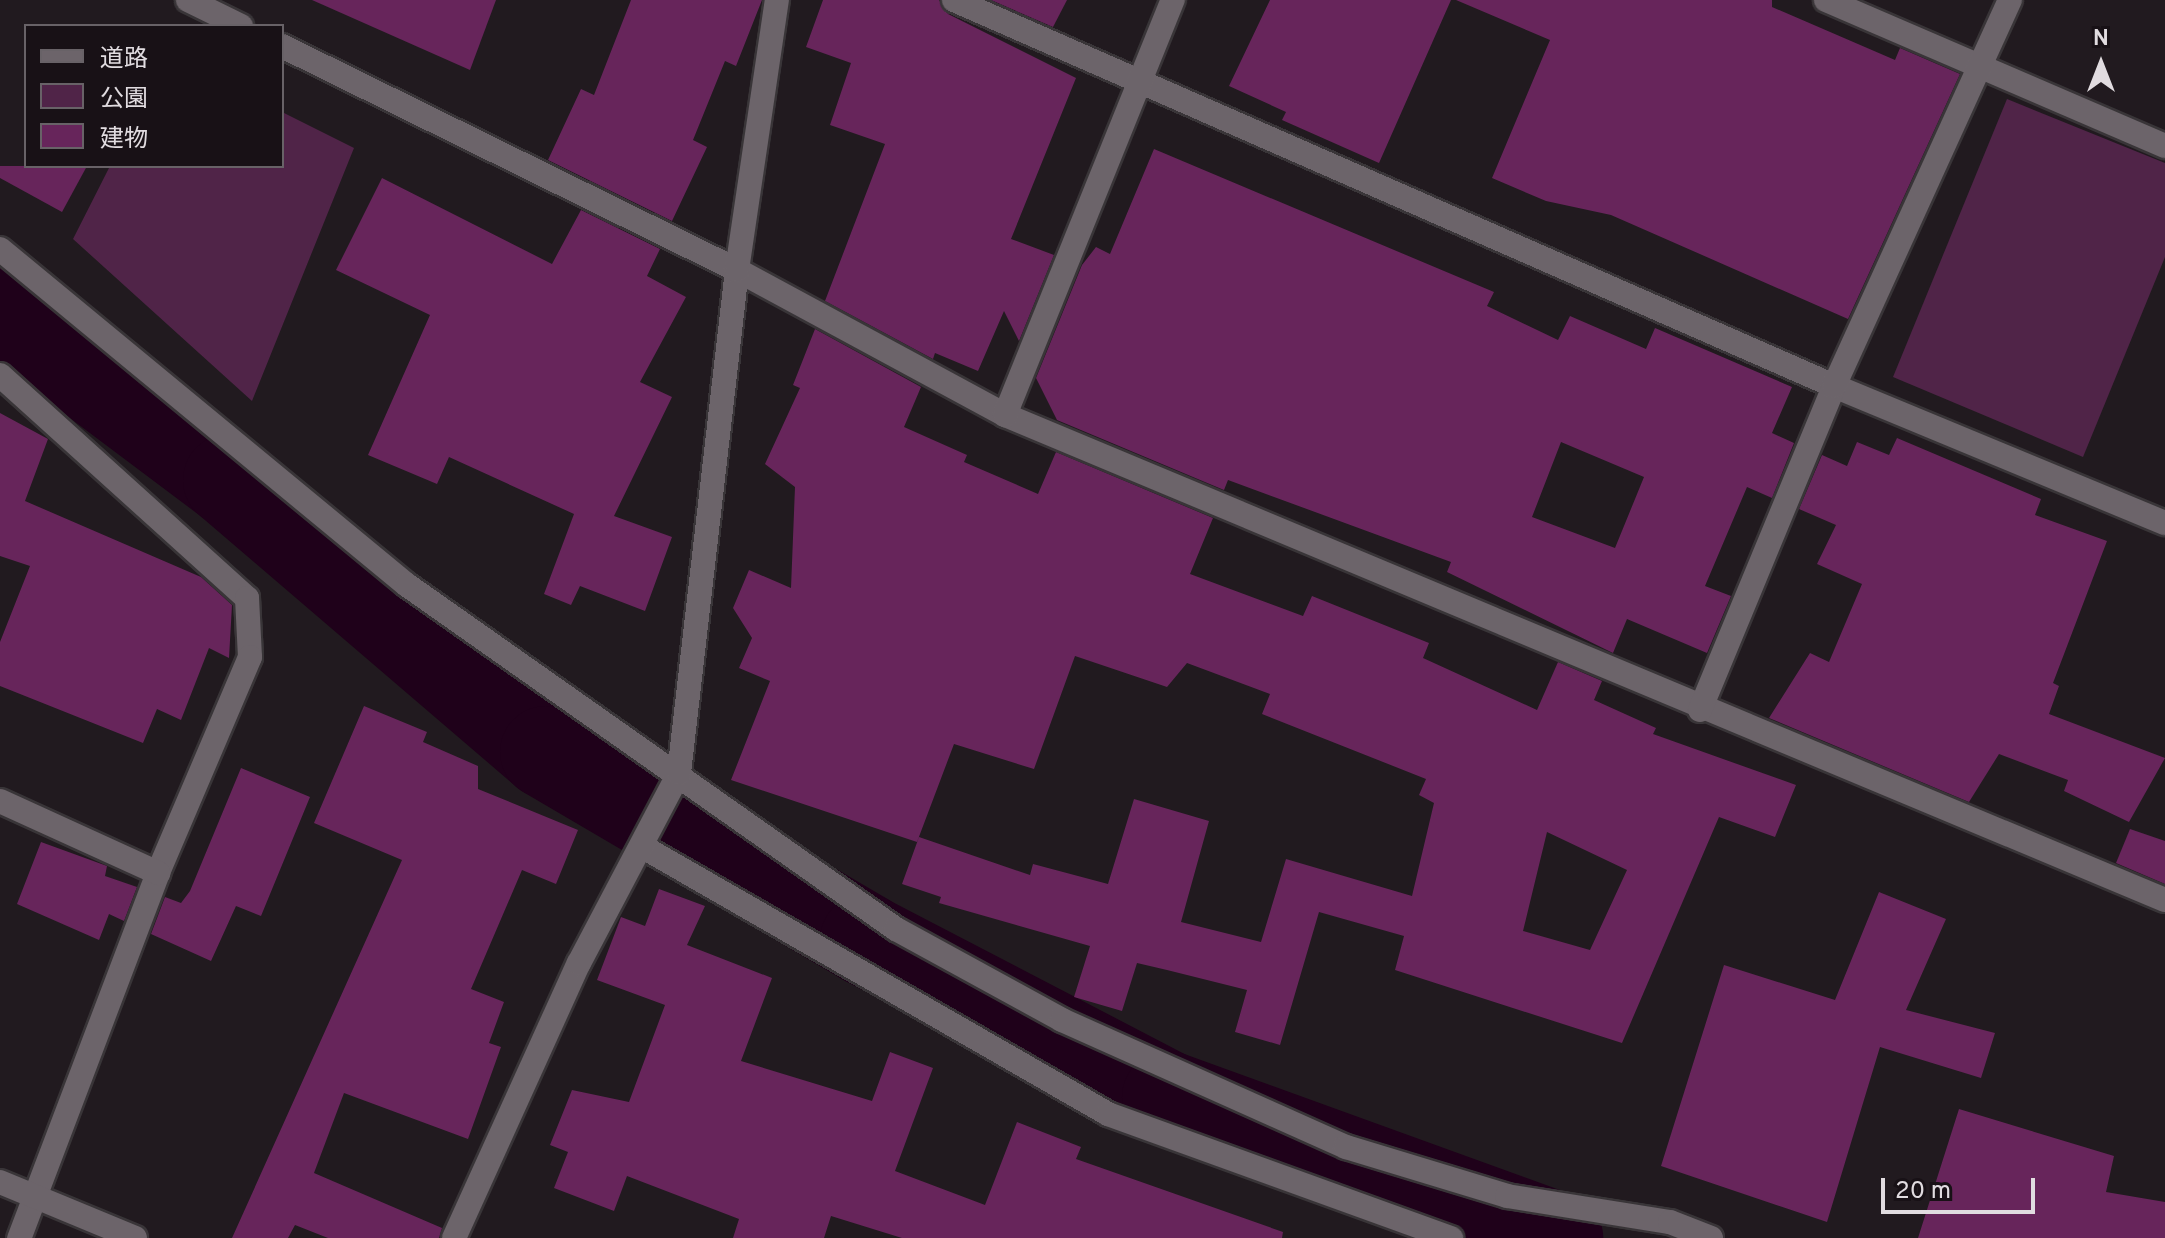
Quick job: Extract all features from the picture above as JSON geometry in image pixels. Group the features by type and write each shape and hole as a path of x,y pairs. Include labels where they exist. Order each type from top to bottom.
{"street":[{"path":"188,0 237,24"},
{"path":"454,1238 579,963 643,847 679,773 737,270 777,0"},
{"path":"954,0 1144,86 1834,386 2165,523"},
{"path":"1005,415 1144,86 1173,0"},
{"path":"1826,0 2165,146"},
{"path":"1700,710 1834,386 2010,0"},
{"path":"284,47 737,270 1005,415 1700,710 2165,900"},
{"path":"0,249 407,585 679,773 896,929 1105,1040 1346,1147 1507,1196 1670,1222 1711,1238"},
{"path":"0,375 247,598 250,657 158,873 19,1238"},
{"path":"0,801 158,873"},
{"path":"643,847 1108,1114 1451,1238"},
{"path":"0,1182 135,1238"}],"green space":[{"path":"2007,99 2165,163 2165,257 2083,457 1893,377"},
{"path":"284,113 354,148 252,401 73,239 109,168 284,168"}],"building":[{"path":"312,0 496,0 470,70"},
{"path":"631,0 762,0 736,66 725,61 693,140 707,147 672,221 548,160 581,89 594,95"},
{"path":"823,0 939,0 948,14 1076,78 1011,239 1054,255 1019,341 1004,311 978,371 935,353 933,359 825,301 885,144 830,125 851,63 806,47"},
{"path":"991,0 1067,0 1053,27"},
{"path":"1270,0 1451,0 1379,163 1282,120 1286,112 1229,86"},
{"path":"1456,0 1772,0 1772,7 1895,60 1900,48 1960,74 1848,319 1611,215 1546,201 1492,178 1550,40"},
{"path":"1154,149 1494,292 1487,306 1558,340 1570,316 1646,349 1655,328 1792,387 1772,433 1794,443 1772,498 1747,487 1705,586 1731,596 1707,653 1627,619 1613,653 1447,572 1451,562 1228,480 1224,490 1057,420 1036,378 1082,265 1096,247 1110,254","holes":["1561,442 1644,477 1615,548 1532,517"]},
{"path":"0,166 86,168 62,212 0,178"},
{"path":"382,178 552,264 581,210 660,249 647,276 686,297 640,382 672,397 614,516 672,537 645,611 580,586 571,605 544,594 574,514 449,457 437,484 368,455 430,315 336,270"},
{"path":"815,329 921,387 904,427 967,455 964,462 1038,494 1056,452 1213,518 1190,574 1303,616 1312,596 1429,643 1423,658 1537,710 1558,662 1602,681 1594,700 1656,728 1653,734 1796,785 1775,837 1719,817 1622,1043 1395,970 1404,936 1319,912 1280,1045 1235,1032 1247,990 1137,963 1122,1011 1074,997 1090,946 939,903 941,897 902,884 919,837 1030,875 1033,864 1108,884 1134,799 1209,821 1181,922 1261,942 1286,859 1412,896 1434,803 1419,795 1426,779 1262,714 1270,694 1187,663 1167,687 1075,656 1034,769 954,744 917,842 731,780 770,681 739,668 752,638 733,608 749,570 791,588 795,487 765,464 800,388 793,385","holes":["1547,832 1627,870 1590,950 1523,931"]},
{"path":"0,413 48,439 25,501 201,577 232,605 229,658 209,648 181,720 157,709 143,743 0,686 0,642 30,566 0,556"},
{"path":"1897,438 2041,499 2035,515 2107,541 2053,683 2059,686 2049,714 2165,758 2129,822 2064,791 2068,780 1999,754 1969,802 1769,718 1810,653 1829,662 1862,584 1817,564 1836,525 1799,509 1822,455 1847,466 1857,442 1889,455"},
{"path":"364,706 427,732 423,742 478,766 478,789 578,830 556,884 522,870 471,989 504,1002 489,1043 501,1047 468,1139 344,1093 314,1173 442,1228 439,1238 328,1238 295,1225 288,1238 232,1238 402,860 314,823"},
{"path":"241,768 310,797 261,916 236,906 211,961 151,934 165,897 181,903 190,891"},
{"path":"2130,829 2165,841 2165,884 2116,863"},
{"path":"41,842 107,866 105,876 137,887 124,921 109,914 99,940 17,904"},
{"path":"659,889 705,906 687,945 772,978 741,1061 872,1101 890,1052 933,1068 895,1171 985,1205 1017,1122 1081,1147 1076,1159 1283,1232 1282,1238 902,1238 831,1216 824,1238 733,1238 739,1219 627,1176 614,1211 554,1188 568,1152 550,1145 572,1090 629,1102 665,1005 597,980 621,917 645,926"},
{"path":"1879,892 1946,919 1906,1010 1995,1033 1981,1078 1880,1047 1827,1222 1661,1166 1724,965 1835,1000"},
{"path":"1959,1109 2114,1156 2106,1192 2165,1202 2165,1238 1918,1238"}],"waterway":[{"path":"0,308 229,480 546,752 866,940 1168,1097 1557,1238"}]}
